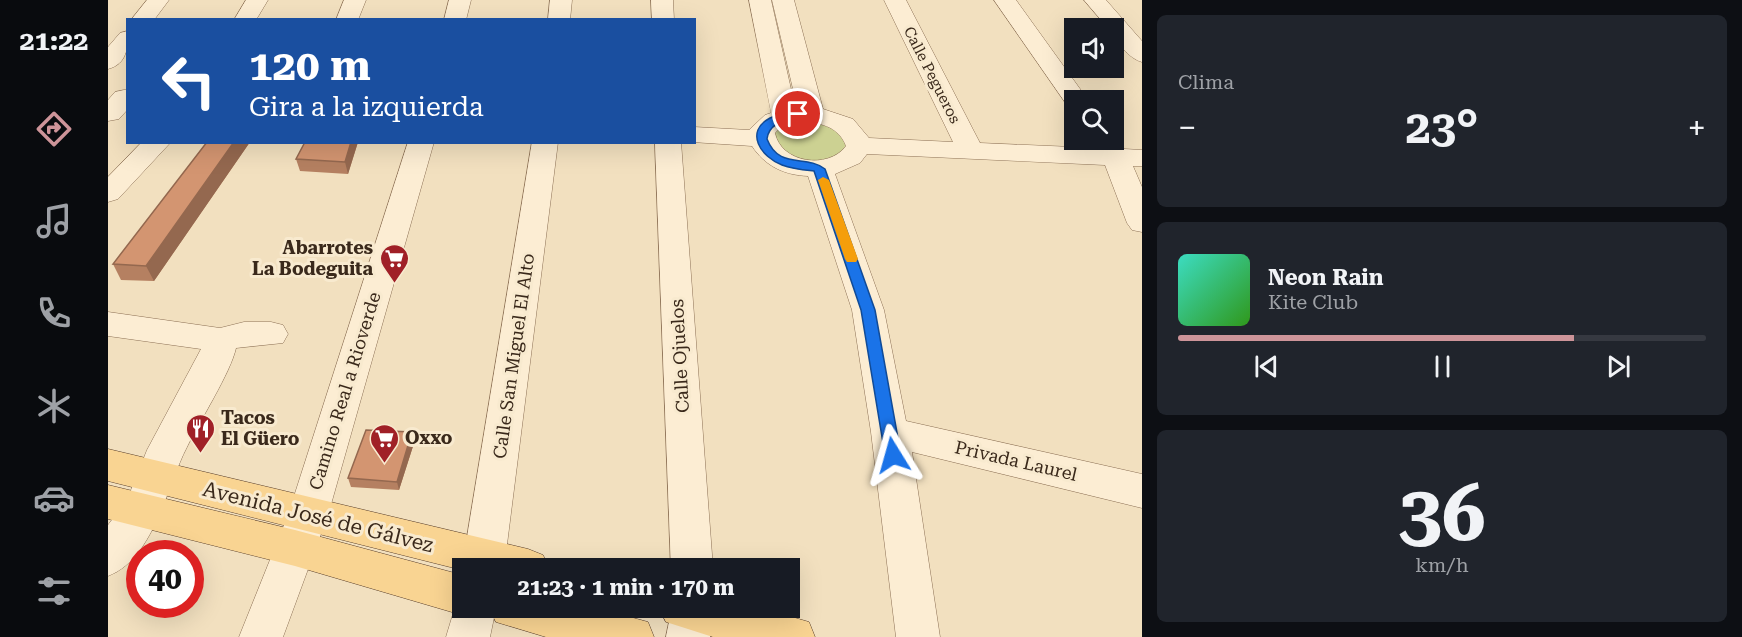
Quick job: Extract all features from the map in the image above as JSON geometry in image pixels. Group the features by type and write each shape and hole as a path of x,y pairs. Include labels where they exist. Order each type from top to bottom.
{"main road":[{"name":"Avenida José de Gálvez","path":"108,465 136,496 302,532 455,558"},
{"name":"Avenida José de Gálvez","path":"302,532 452,591"},
{"path":"553,618 632,637"},
{"path":"699,618 793,637"}],"street":[{"path":"144,18 158,0"},
{"path":"246,18 257,0"},
{"path":"348,18 355,0"},
{"path":"455,18 460,0"},
{"path":"559,18 561,0"},
{"path":"662,0 663,18"},
{"path":"760,0 784,116"},
{"path":"783,0 812,114"},
{"name":"Calle Pegueros","path":"895,0 970,150"},
{"path":"1005,0 1069,90"},
{"path":"1095,0 1142,55"},
{"path":"108,62 126,40"},
{"path":"812,114 827,117 850,129 857,137 859,146 856,155 848,162 819,169 802,168 780,160 765,148 761,139 767,125 784,116 812,114"},
{"path":"696,135 761,139"},
{"path":"108,193 156,144"},
{"name":"Camino Real a Rioverde","path":"261,637 302,532 420,144"},
{"name":"Calle San Miguel El Alto","path":"485,558 545,144"},
{"name":"Calle Ojuelos","path":"668,144 691,558"},
{"path":"859,146 970,150 1120,151 1141,217"},
{"path":"819,169 868,310 890,432 918,637"},
{"path":"108,324 220,340 244,334 271,334"},
{"path":"108,557 136,496 165,450 218,352 220,340"},
{"name":"Privada Laurel","path":"890,432 1142,490"},
{"path":"468,637 472,618"}],"green space":[{"path":"794,122 817,124 835,131 846,141 844,148 840,154 826,160 809,161 794,158 778,148 774,134 778,129"}],"building":[{"path":"205,144 233,144 146,266 113,264"},
{"path":"304,144 350,144 345,162 296,159"},
{"name":"Oxxo","path":"366,430 412,432 397,482 348,478"}],"slow traffic":[{"path":"823,180 851,259"}],"place":[{"name":"Abarrotes La Bodeguita","path":"394,284"},
{"name":"Tacos El Güero","path":"200,454"},
{"name":"Oxxo","path":"384,464"}],"route":[{"path":"798,114 774,120 762,131 761,139 765,148 773,156 786,163 802,168 819,169 868,310 893,455"}]}
